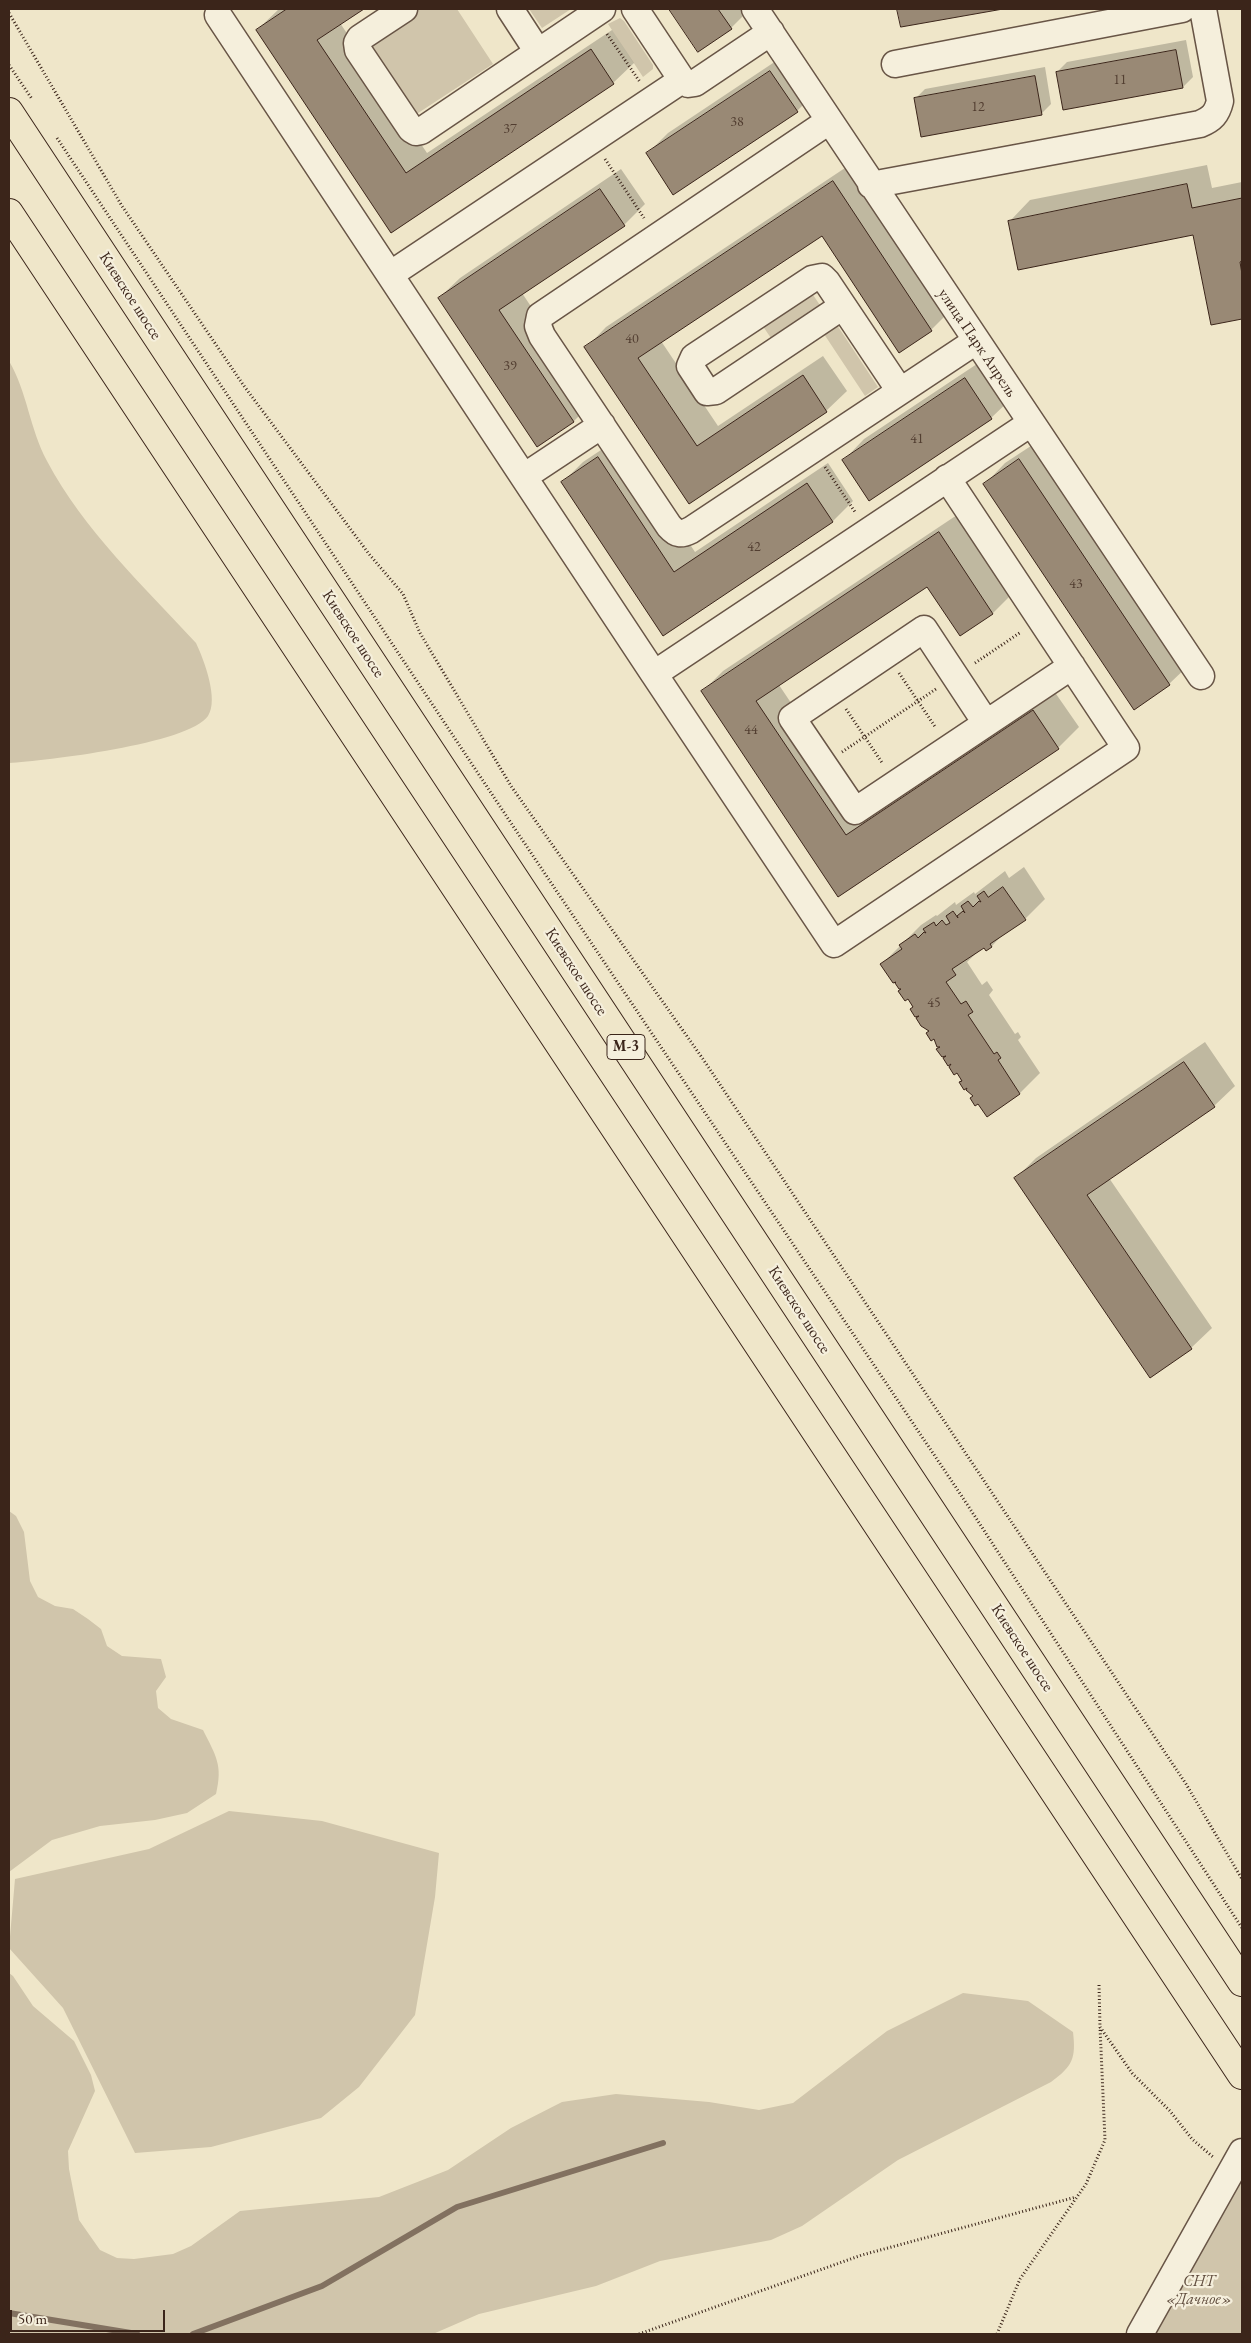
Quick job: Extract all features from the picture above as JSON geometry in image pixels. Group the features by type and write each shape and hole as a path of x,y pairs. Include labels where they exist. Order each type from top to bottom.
{"highway":[{"name":"Киевское шоссе","path":"9,112 1242,1982"},
{"path":"9,212 1242,2076"}],"street":[{"path":"404,9 360,38 357,43 358,50 411,129 416,132 422,131 598,12"},
{"path":"510,9 538,52"},
{"path":"635,9 682,80 688,84 695,83 770,32"},
{"name":"улица Парк Апрель","path":"755,9 1201,676"},
{"path":"895,64 1182,9"},
{"path":"871,185 1200,124 1210,120 1217,112 1220,101 1202,9"},
{"path":"220,11 654,674 834,944 1126,748 947,478"},
{"path":"391,274 682,80"},
{"path":"829,121 540,316 538,326 542,336 669,526 675,533 682,534 976,340"},
{"path":"843,306 716,391 707,392 692,371 690,366 694,357 812,279 822,277 843,306 900,391"},
{"path":"654,674 1030,422"},
{"path":"525,476 602,425"},
{"path":"986,723 924,629 792,718 855,811 1072,666"},
{"path":"1140,2334 1238,2159"}],"path":[{"path":"598,12 652,100"},
{"path":"9,13 122,206 244,386 369,554 403,594 420,633 511,786 704,1059 1181,1776 1242,1879"},
{"path":"9,65 36,106"},
{"path":"52,130 507,817 961,1495 1242,1928"},
{"path":"592,140 656,236"},
{"path":"813,449 868,531"},
{"path":"823,764 1040,619"},
{"path":"886,654 949,748"},
{"path":"834,690 896,784"},
{"path":"997,2334 1020,2279 1086,2184 1105,2140 1099,1986"},
{"path":"1100,2027 1132,2074 1170,2112 1192,2139 1208,2154 1238,2159"},
{"path":"639,2334 862,2255 1076,2198"}],"green space":[{"path":"420,9 457,9 493,64 412,117 365,46"},
{"path":"529,9 571,9 542,28"},
{"path":"620,18 624,21 653,65 653,69 643,77 608,24"},
{"path":"809,289 824,311 775,344 760,322"},
{"path":"837,325 878,387 865,396 824,334"},
{"path":"9,361 20,385 41,449 62,487 96,534 196,643 206,669 212,700 208,716 195,726 174,735 146,743 82,755 9,763"},
{"path":"9,1511 16,1516 24,1532 30,1581 38,1597 55,1606 73,1609 88,1619 101,1629 107,1646 122,1656 161,1659 166,1677 156,1691 158,1708 171,1719 203,1730 215,1754 219,1775 216,1794 187,1813 155,1820 100,1826 52,1840 9,1872"},
{"path":"229,1811 322,1821 439,1853 435,1897 415,2015 359,2087 321,2118 211,2147 135,2153 63,2008 9,1948 15,1879 149,1849"},
{"path":"9,1973 33,2006 74,2041 91,2075 95,2091 68,2151 69,2169 79,2220 100,2250 117,2258 134,2259 173,2254 191,2246 240,2211 379,2197 448,2170 511,2128 562,2102 616,2094 709,2102 759,2110 793,2103 887,2031 963,1993 1028,2001 1073,2032 1074,2049 1068,2066 1051,2082 898,2160 802,2226 771,2240 660,2261 596,2286 479,2314 433,2334 9,2334"},
{"name":"СНТ «Дачное»","path":"1233,2139 1242,2154 1242,2334 1126,2334"}],"building":[{"path":"287,9 364,9 317,40 406,173 591,49 614,84 391,233 256,30"},
{"path":"669,9 718,9 732,29 698,52"},
{"path":"897,9 1003,9 901,27"},
{"path":"1176,50 1183,88 1063,110 1056,72"},
{"path":"770,71 798,112 673,195 646,153"},
{"path":"1035,76 1042,115 921,137 914,98"},
{"path":"833,181 932,331 899,353 822,236 638,358 697,446 803,375 827,412 689,504 584,347"},
{"path":"1187,184 1192,208 1242,198 1242,261 1240,262 1242,274 1242,319 1211,325 1193,235 1018,270 1008,221"},
{"path":"600,189 625,226 499,310 574,422 537,447 438,298"},
{"path":"965,378 992,419 869,501 842,460"},
{"path":"598,457 674,572 807,483 833,522 663,636 561,482"},
{"path":"1019,459 1170,685 1134,710 983,484"},
{"path":"939,532 993,614 960,636 927,587 756,701 846,835 1033,710 1059,749 838,897 701,691"},
{"path":"1003,887 1026,920 990,944 992,947 986,951 984,948 952,969 956,975 946,982 961,1004 966,1001 973,1012 968,1015 994,1054 997,1052 1001,1058 998,1060 1020,1094 987,1117 978,1104 975,1106 970,1098 973,1096 966,1090 967,1088 964,1090 959,1082 962,1081 957,1073 954,1075 949,1067 951,1064 948,1066 943,1058 946,1056 942,1057 936,1049 940,1047 937,1047 934,1039 931,1041 926,1033 929,1031 921,1026 916,1018 919,1016 915,1017 910,1009 913,1007 908,999 905,1001 898,991 901,989 899,989 896,982 893,983 880,964 902,949 899,945 915,934 918,938 924,932 926,933 923,929 934,922 936,926 942,920 946,925 950,923 946,916 953,911 958,918 957,916 963,911 965,913 961,906 968,901 973,907 979,901 981,902 977,896 984,891 988,897"},
{"path":"1184,1062 1215,1107 1087,1195 1192,1349 1150,1378 1014,1178"}],"waterway":[{"path":"193,2334 322,2286 457,2207 663,2143"},
{"path":"9,2313 137,2334"}]}
